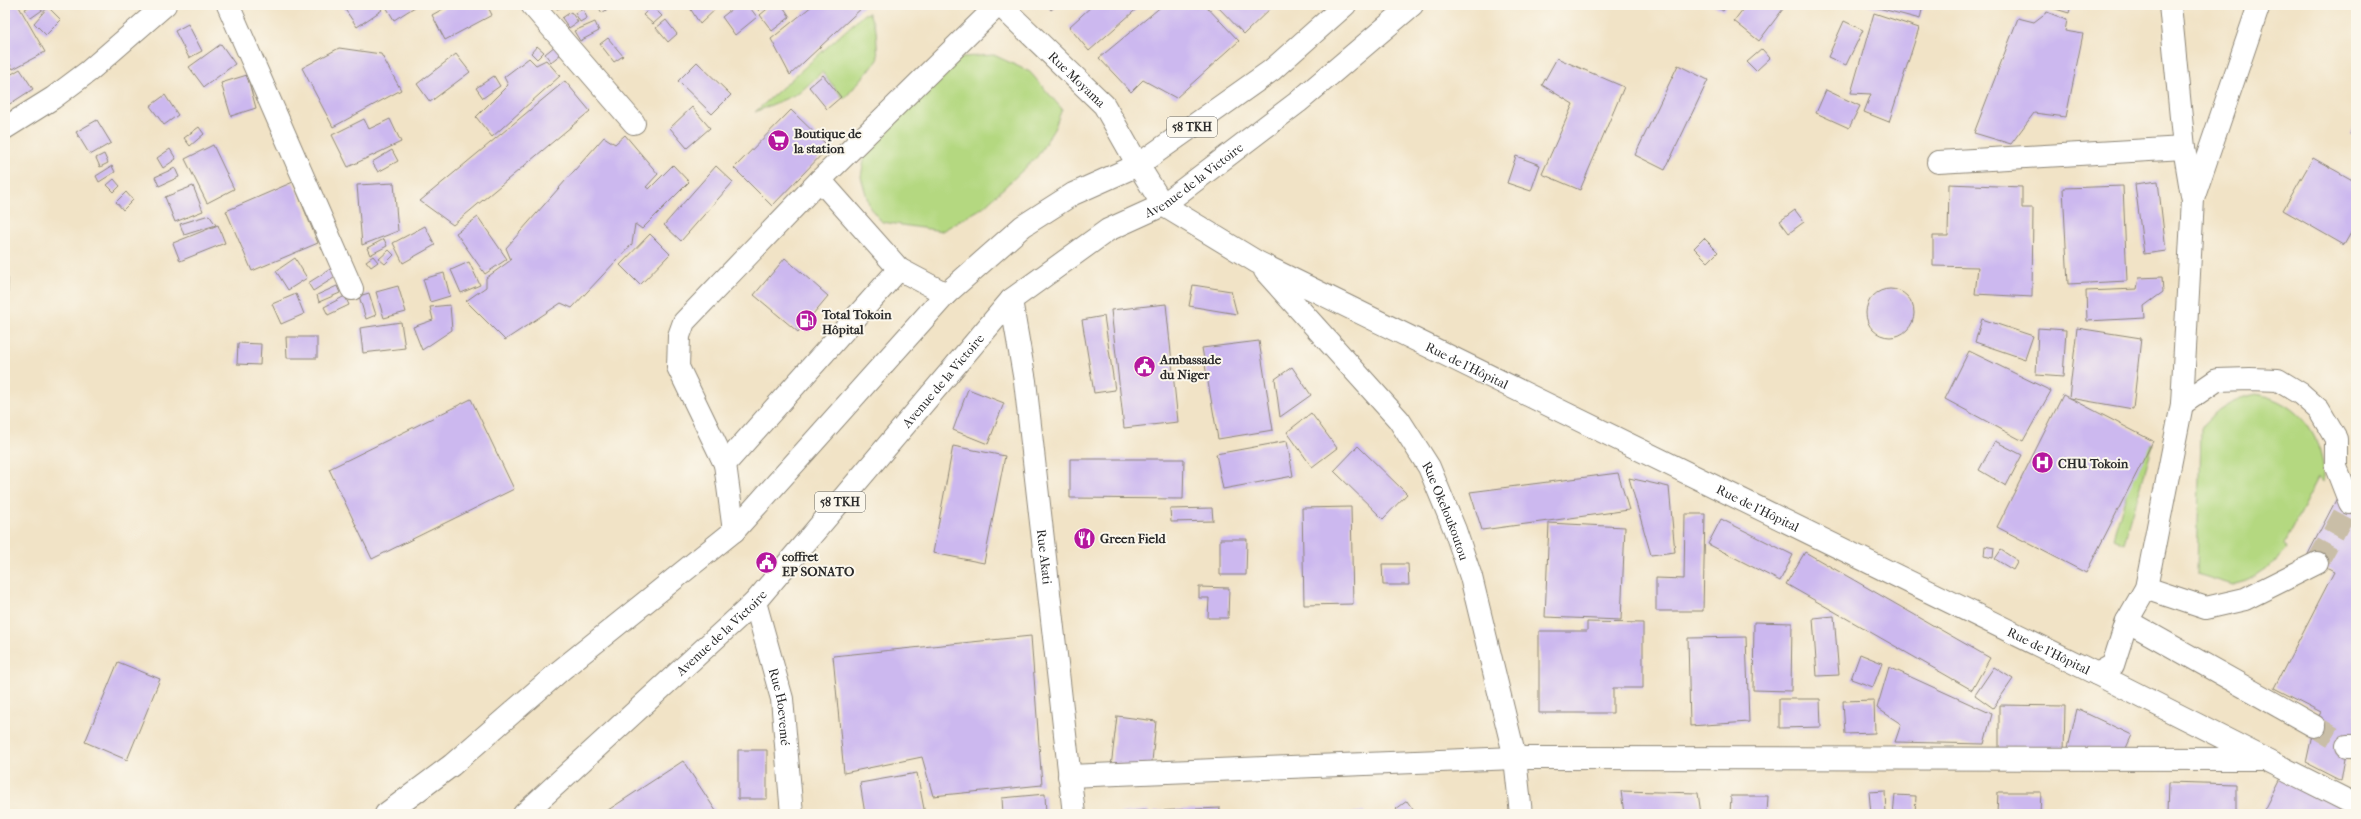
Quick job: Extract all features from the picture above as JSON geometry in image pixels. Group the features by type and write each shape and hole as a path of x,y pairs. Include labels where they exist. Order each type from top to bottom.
{"main road":[{"path":"5,128 53,98 83,75 165,5"},
{"path":"228,5 352,289"},
{"path":"532,5 634,123"},
{"path":"734,531 725,464 678,366 679,336 684,322 820,180 999,5"},
{"name":"Rue Moyama","path":"999,5 1104,105 1162,205"},
{"name":"58 TKH","path":"386,814 452,765 561,670 734,531 946,294 1023,226 1073,194 1138,165 1272,70 1345,5"},
{"name":"Avenue de la Victoire","path":"524,814 755,602 1011,300 1108,230 1162,205 1298,102 1412,5"},
{"path":"2097,674 2114,665 2127,621 2146,588 2182,404 2193,199 2184,148 2170,5"},
{"path":"2193,199 2259,5"},
{"path":"1938,162 2184,148"},
{"path":"820,180 899,269 946,294"},
{"name":"Rue de l'Hôpital","path":"1162,205 1257,262 2097,674 2356,805"},
{"name":"Rue Okeloukoutou","path":"1257,262 1398,420 1429,468 1455,530 1471,577 1515,758 1521,814"},
{"path":"725,464 899,269"},
{"name":"Rue Akati","path":"1011,300 1025,381 1068,776 1074,814"},
{"path":"2182,404 2217,380 2250,378 2278,380 2301,394 2319,410 2336,439 2336,467 2350,503"},
{"path":"2146,588 2206,608 2245,599 2317,563"},
{"name":"Rue Hoevemé","path":"755,602 782,699 792,814"},
{"path":"2127,621 2314,726"},
{"path":"1068,776 1515,758 2266,759"}],"green space":[{"path":"869,13 876,30 878,60 844,99 822,72 799,93 755,112 864,14"},
{"path":"994,55 1030,72 1062,109 1054,129 1037,157 982,208 942,231 882,222 870,208 861,177 866,148 940,68 962,57"},
{"path":"2257,394 2286,405 2307,425 2315,437 2320,451 2324,482 2318,478 2284,544 2287,547 2278,560 2247,581 2233,585 2197,574 2200,428 2212,415 2226,405 2240,398"},
{"path":"2141,443 2153,445 2124,543 2113,538"}],"building":[{"path":"5,5 18,5 45,52 13,69 5,57"},
{"path":"32,5 48,6 31,18 25,9"},
{"path":"342,5 378,5 382,10 357,27"},
{"path":"385,5 418,5 394,20"},
{"path":"450,5 487,5 492,15 445,40 432,15"},
{"path":"554,5 567,5 557,9"},
{"path":"597,5 613,5 602,13"},
{"path":"688,5 720,5 700,24"},
{"path":"737,5 748,5 757,17 735,35 722,17"},
{"path":"753,5 765,5 759,11"},
{"path":"772,5 782,5 790,17 772,31 760,15"},
{"path":"813,5 865,5 790,75 771,39"},
{"path":"1047,5 1057,5 1051,10"},
{"path":"1093,5 1141,5 1089,51 1069,27"},
{"path":"1163,5 1205,5 1239,41 1176,98 1143,80 1131,92 1099,58"},
{"path":"1216,5 1274,5 1244,34"},
{"path":"1713,5 1727,5 1723,11"},
{"path":"1746,5 1786,5 1759,41 1734,21"},
{"path":"1867,5 1923,5 1920,19"},
{"path":"2042,5 2071,5 2069,13"},
{"path":"652,6 662,16 653,24 643,15"},
{"path":"48,7 61,20 46,35 34,23"},
{"path":"583,9 587,18 580,22 575,13"},
{"path":"571,12 578,22 569,28 562,18"},
{"path":"2047,12 2067,20 2065,31 2083,34 2066,117 2034,113 2011,144 1974,133 2018,18 2034,22"},
{"path":"1874,13 1919,28 1889,122 1864,112 1871,94 1851,93"},
{"path":"666,20 677,34 668,42 656,28"},
{"path":"1844,21 1863,30 1846,65 1828,57"},
{"path":"595,22 599,31 580,41 574,31"},
{"path":"188,24 202,51 189,58 175,31"},
{"path":"608,38 623,56 614,62 600,44"},
{"path":"221,44 235,64 204,87 189,67"},
{"path":"537,46 544,52 537,59 531,53"},
{"path":"555,46 561,54 551,62 545,54"},
{"path":"339,48 381,54 401,90 333,127 302,68"},
{"path":"1762,49 1770,58 1756,71 1747,62"},
{"path":"456,54 470,72 430,102 417,84"},
{"path":"529,58 536,65 546,60 560,76 492,137 476,117 508,85 504,77"},
{"path":"1557,58 1624,87 1580,190 1542,174 1573,104 1542,85"},
{"path":"697,62 731,95 712,114 678,81"},
{"path":"1678,65 1708,80 1665,170 1635,155"},
{"path":"20,69 33,89 5,107 5,78"},
{"path":"247,75 256,108 231,116 221,83"},
{"path":"823,75 841,97 827,109 809,87"},
{"path":"494,76 500,86 483,98 476,88"},
{"path":"565,81 590,111 453,225 420,201"},
{"path":"1826,90 1860,106 1849,128 1816,113"},
{"path":"165,95 178,115 164,125 150,106"},
{"path":"692,107 710,128 687,148 670,128"},
{"path":"791,110 829,147 772,206 734,168"},
{"path":"364,119 369,129 390,119 401,142 348,167 332,135"},
{"path":"97,120 111,143 90,155 76,132"},
{"path":"2356,122 2356,137 2350,134"},
{"path":"199,127 204,134 190,146 184,138"},
{"path":"625,135 658,174 646,187 649,189 673,165 689,182 642,229 635,224 632,244 572,308 561,303 505,340 466,301 486,287 486,278 511,260 506,248 604,137 615,144"},
{"path":"213,145 234,189 207,203 185,159"},
{"path":"170,149 176,159 163,168 157,158"},
{"path":"392,150 398,161 378,172 372,162"},
{"path":"104,154 108,163 100,167 96,158"},
{"path":"1516,156 1540,165 1531,191 1507,183"},
{"path":"2313,158 2356,182 2356,224 2344,245 2283,210"},
{"path":"112,166 115,172 99,182 96,176"},
{"path":"716,166 733,182 681,241 664,225"},
{"path":"175,168 179,177 159,186 155,177"},
{"path":"114,179 120,186 114,192 107,185"},
{"path":"2158,181 2166,251 2144,254 2135,184"},
{"path":"293,182 318,243 252,271 226,211"},
{"path":"394,183 398,231 362,245 357,185"},
{"path":"1949,184 2022,187 2022,208 2033,208 2032,297 1975,294 1978,267 1933,266 1933,236 1948,236"},
{"path":"193,186 203,211 175,222 165,197"},
{"path":"2123,186 2127,281 2068,284 2063,188"},
{"path":"126,192 133,200 123,210 116,202"},
{"path":"1795,210 1804,222 1789,233 1780,221"},
{"path":"209,215 216,225 184,235 180,224"},
{"path":"478,217 507,259 485,274 456,233"},
{"path":"218,225 225,243 180,261 173,243"},
{"path":"425,226 435,245 403,263 393,243"},
{"path":"650,234 670,254 640,285 620,265"},
{"path":"1704,238 1718,252 1708,262 1694,248"},
{"path":"384,239 387,246 370,255 367,248"},
{"path":"389,250 394,255 385,264 379,259"},
{"path":"373,256 378,262 371,267 366,261"},
{"path":"295,258 307,278 288,290 276,271"},
{"path":"785,258 828,296 798,332 754,295"},
{"path":"469,262 480,285 461,293 451,270"},
{"path":"332,268 337,276 313,291 308,283"},
{"path":"444,273 450,296 430,302 423,279"},
{"path":"5,277 8,278 7,339 5,339"},
{"path":"2162,277 2163,292 2144,306 2145,318 2087,321 2086,291 2137,289 2139,278"},
{"path":"1193,285 1231,291 1237,314 1189,306"},
{"path":"337,286 340,293 319,302 317,295"},
{"path":"398,286 406,312 384,318 376,292"},
{"path":"1885,289 1895,289 1907,296 1914,308 1914,318 1907,330 1895,337 1885,337 1877,333 1870,326 1866,318 1866,308 1870,300 1877,293"},
{"path":"369,293 376,315 366,319 359,296"},
{"path":"296,294 304,314 281,324 272,304"},
{"path":"345,296 349,305 328,315 324,307"},
{"name":"Ambassade du Niger","path":"1166,304 1178,422 1124,428 1111,310"},
{"path":"450,305 452,330 422,350 413,327 433,320 430,307"},
{"path":"1104,316 1115,390 1094,393 1082,320"},
{"path":"1982,319 2033,336 2025,359 1975,342"},
{"path":"401,322 405,348 363,353 360,328"},
{"path":"2038,328 2066,330 2063,377 2036,375"},
{"path":"2077,328 2141,338 2133,409 2070,398 2153,441 2086,573 1997,527 2063,395 2069,398"},
{"path":"286,337 317,337 317,358 287,358"},
{"path":"1259,341 1273,430 1218,439 1202,348"},
{"path":"238,343 261,344 260,365 237,364"},
{"path":"1969,351 2051,391 2023,441 1945,399"},
{"path":"1292,367 1311,395 1280,417 1275,379"},
{"path":"968,389 1004,403 988,444 953,430"},
{"path":"471,399 514,489 372,559 329,469"},
{"path":"1311,413 1337,448 1312,467 1287,432"},
{"path":"1287,441 1293,476 1223,489 1216,454"},
{"path":"1995,441 2022,455 2006,486 1979,470"},
{"path":"953,446 1005,456 984,563 933,553"},
{"path":"1358,446 1407,494 1383,519 1334,471"},
{"path":"1070,459 1184,459 1183,499 1070,498"},
{"path":"1618,473 1629,510 1482,530 1470,492"},
{"path":"1629,478 1669,487 1675,552 1651,555"},
{"path":"2338,496 2356,506 2356,730 2347,746 2341,781 2306,763 2314,726 2321,712 2274,688 2334,572 2306,558"},
{"path":"1351,507 1353,604 1304,605 1302,508"},
{"path":"1212,508 1213,521 1171,522 1170,509"},
{"path":"1685,514 1705,514 1703,611 1656,611 1656,578 1684,579"},
{"path":"1721,519 1793,555 1780,581 1708,544"},
{"path":"1549,523 1625,527 1621,620 1545,617"},
{"path":"1220,539 1247,539 1246,575 1220,575"},
{"path":"1985,546 1994,548 1993,558 1984,556"},
{"path":"2001,550 2018,561 2013,570 1995,559"},
{"path":"1805,552 1990,658 1972,690 1786,584"},
{"path":"1382,564 1408,564 1409,585 1383,585"},
{"path":"1199,587 1229,588 1228,618 1208,618 1209,598 1199,598"},
{"path":"1834,616 1839,675 1817,676 1813,618"},
{"path":"1587,622 1643,623 1643,688 1613,688 1613,713 1539,713 1539,631 1587,631"},
{"path":"1754,622 1792,623 1791,691 1753,690"},
{"path":"1031,636 1042,785 933,796 922,757 844,773 833,656"},
{"path":"1746,637 1749,722 1690,726 1688,638"},
{"path":"1860,654 1882,663 1873,687 1851,679"},
{"path":"118,662 160,679 127,760 85,742"},
{"path":"1889,667 1992,714 1984,744 1895,742 1901,724 1877,708"},
{"path":"1994,667 2013,679 1993,708 1975,695"},
{"path":"1779,699 1820,699 1821,727 1779,728"},
{"path":"1874,700 1875,733 1845,734 1843,701"},
{"path":"1999,705 2065,706 2064,752 1999,752"},
{"path":"2077,709 2132,735 2122,757 2068,748"},
{"path":"1117,716 1156,721 1151,772 1111,767"},
{"path":"738,750 767,750 767,799 738,799"},
{"path":"683,761 718,814 602,814"},
{"path":"917,773 925,814 865,814 860,783"},
{"path":"2281,776 2347,809 2345,814 2262,814"},
{"path":"2169,782 2236,784 2236,812 2168,814"},
{"path":"1621,791 1698,793 1701,814 1624,814"},
{"path":"1885,791 1886,814 1871,814 1869,792"},
{"path":"1998,792 2041,792 2040,814 1997,814"},
{"path":"1045,794 1046,814 1003,814 1002,798"},
{"path":"1895,795 1916,796 1915,814 1893,814"},
{"path":"1731,796 1768,796 1767,814 1730,814"},
{"path":"1407,801 1416,814 1400,814 1396,809"},
{"path":"1220,808 1220,814 1155,814 1154,811"},
{"path":"1148,810 1149,814 1120,813"},
{"path":"1364,811 1365,814 1352,814 1352,813"}],"tunnel":[{"path":"2317,563 2350,503"},
{"path":"2314,726 2347,746"}],"place":[{"name":"Boutique de la station","path":"779,140"},
{"name":"Total Tokoin Hôpital","path":"806,321"},
{"name":"Ambassade du Niger","path":"1145,366"},
{"name":"CHU Tokoin","path":"2042,463"},
{"name":"Green Field","path":"1084,538"},
{"name":"coffret EP SONATO","path":"766,563"}]}
